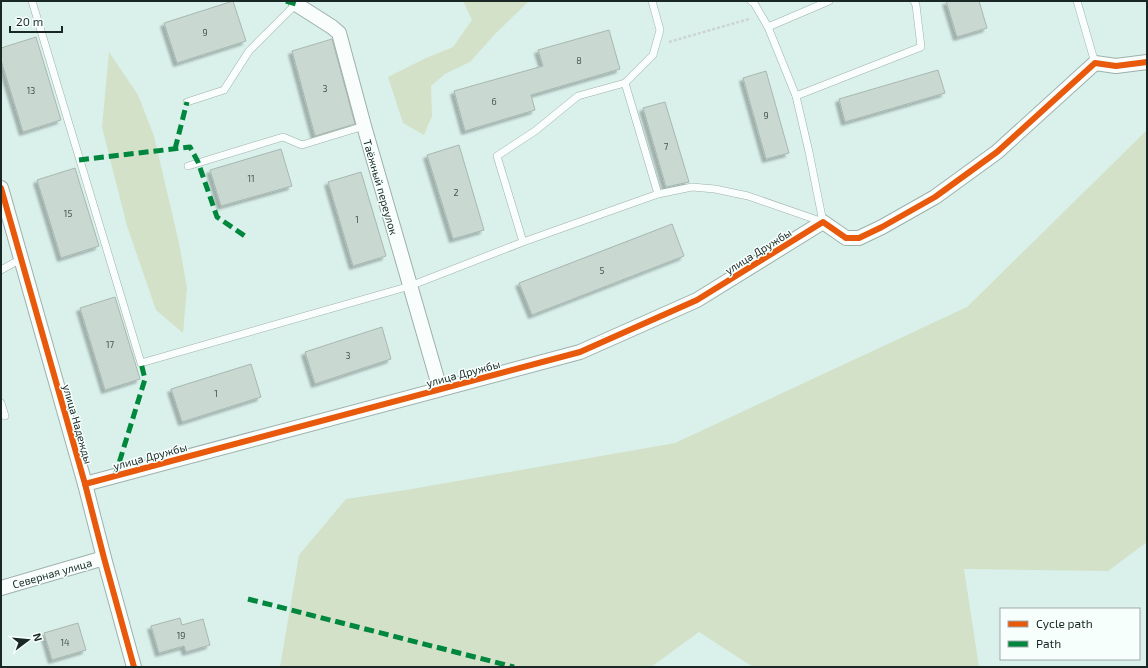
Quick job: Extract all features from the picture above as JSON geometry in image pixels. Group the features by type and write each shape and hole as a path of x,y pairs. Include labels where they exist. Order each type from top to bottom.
{"street":[{"name":"Таёжный переулок","path":"296,4 339,33 364,126 440,389"},
{"path":"823,222 846,238 859,238 882,227 935,197 997,152 1094,63 1116,66 1147,62"},
{"name":"улица Надежды","path":"1,188 85,484 134,667"},
{"name":"улица Дружбы","path":"85,484 580,352 697,300 823,222"},
{"name":"Северная улица","path":"1,588 104,558"}],"lane":[{"path":"32,1 141,363 410,286 523,242 658,194 692,187 715,189 748,196 823,222"},
{"path":"523,242 497,156 535,131 578,96 625,83 653,55 656,46 660,30 652,1"},
{"path":"751,1 754,3 768,27 796,96 823,222"},
{"path":"768,27 829,1"},
{"path":"796,96 921,47 914,1"},
{"path":"1077,1 1094,63"},
{"path":"187,102 224,90 249,51 296,4"},
{"path":"625,83 658,194"},
{"path":"188,166 283,137 302,145 364,126"},
{"path":"1,270 21,259"},
{"path":"1,403 5,416"}],"path":[{"path":"656,46 761,15"}],"green space":[{"path":"463,1 529,1 495,34 470,62 445,74 431,86 432,116 424,135 403,123 388,77 426,58 453,47 472,20"},
{"path":"109,52 138,95 154,136 179,243 187,288 183,333 156,310 127,226 102,127"},
{"path":"1147,130 1147,542 1108,571 964,569 979,667 753,667 699,632 651,667 280,667 299,555 346,499 675,443 967,307"}],"building":[{"path":"233,1 246,41 177,63 164,23"},
{"path":"946,1 979,1 987,28 957,37"},
{"path":"609,30 620,69 531,95 535,110 465,131 454,91 543,66 538,50"},
{"path":"36,37 61,120 23,132 1,60 1,48"},
{"path":"332,39 355,124 315,136 292,51"},
{"path":"938,70 945,93 845,122 839,99"},
{"path":"766,71 789,153 766,159 743,78"},
{"path":"665,102 689,182 666,187 643,108"},
{"path":"459,145 484,230 453,239 427,155"},
{"path":"281,149 292,186 221,206 210,170"},
{"path":"75,168 99,246 61,258 37,180"},
{"path":"361,172 386,256 353,266 328,182"},
{"path":"672,224 684,256 532,315 519,283"},
{"path":"115,297 140,379 105,390 80,308"},
{"path":"382,327 391,359 315,384 305,352"},
{"path":"251,364 261,397 182,422 171,389"},
{"path":"180,618 182,625 203,619 210,645 186,652 184,646 159,653 151,626"},
{"path":"78,623 86,650 52,660 44,633"}],"marked path":[{"path":"286,1 296,4"},
{"path":"175,149 187,102"},
{"path":"79,160 190,147 198,162 217,217 245,236"},
{"path":"115,476 145,379 141,363"},
{"path":"248,599 514,667"}],"cycle path":[{"path":"85,484 580,352 697,300 823,222 846,238 859,238 882,227 935,197 997,152 1095,63 1116,66 1147,62"},
{"path":"1,188 85,484 134,667"}]}
